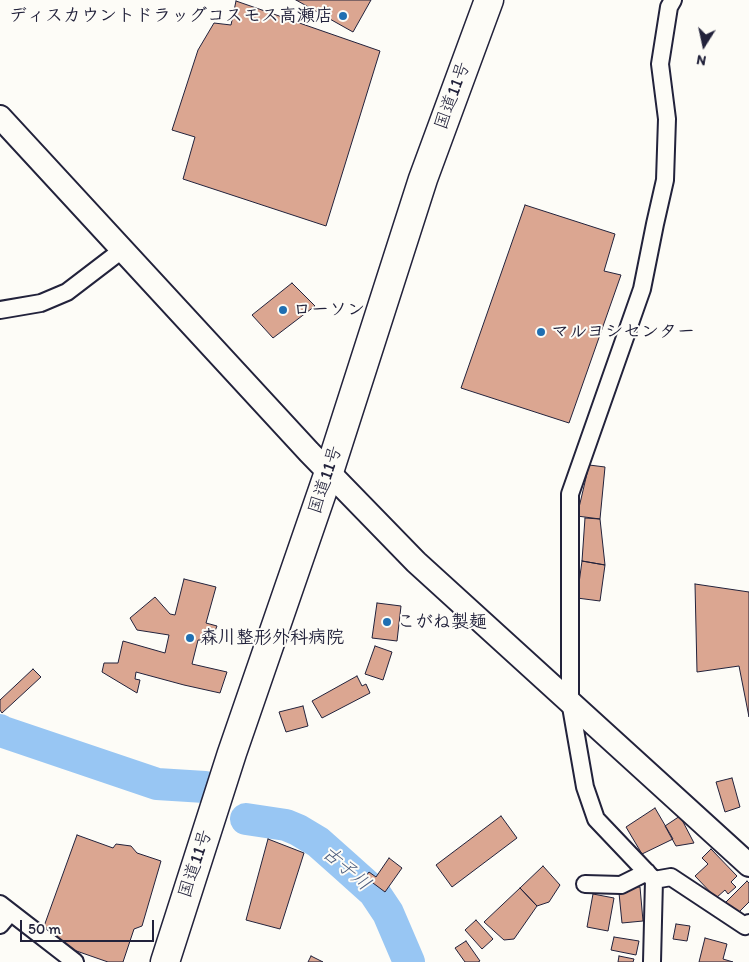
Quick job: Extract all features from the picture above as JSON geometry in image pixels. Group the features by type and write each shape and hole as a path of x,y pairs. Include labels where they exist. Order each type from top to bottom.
{"highway":[{"name":"国道11号","path":"165,962 232,753 329,472 423,179 489,0"}],"street":[{"path":"652,962 651,876 596,819 585,787 570,701 570,494 642,289 654,224 665,180 667,119 660,64 669,7 672,0"},
{"path":"0,117 368,515 416,562 749,865"},
{"path":"0,310 41,303 67,292 122,250"},
{"path":"585,884 621,885 651,876 672,877 748,926"},
{"path":"3,914 75,962"}],"building":[{"name":"ディスカウントドラッグコスモス高瀬店","path":"296,0 371,0 353,32"},
{"path":"236,1 380,51 326,226 183,179 195,137 172,130 198,50 214,23 231,25"},
{"name":"マルヨシセンター","path":"525,205 615,234 604,271 621,275 569,423 461,388"},
{"name":"ローソン","path":"292,283 315,306 273,338 252,315"},
{"path":"589,465 605,467 600,519 577,516"},
{"path":"585,518 600,519 605,565 582,561"},
{"path":"582,561 605,565 600,601 577,598"},
{"name":"森川整形外科病院","path":"184,579 216,587 206,623 217,626 211,641 198,640 192,664 227,672 220,693 136,672 135,679 140,680 137,693 102,672 104,663 118,663 123,641 165,653 169,635 137,630 130,618 155,597 170,614 175,615"},
{"path":"695,584 749,592 749,717 739,666 697,672"},
{"name":"こがね製麺","path":"377,603 401,606 397,641 372,638"},
{"path":"375,646 392,652 383,680 365,674"},
{"path":"33,669 41,677 2,713 0,710 0,700"},
{"path":"357,676 362,686 366,684 370,693 322,718 312,701"},
{"path":"303,706 308,726 286,732 279,712"},
{"path":"732,778 740,807 725,812 716,782"},
{"path":"655,808 673,839 642,854 626,827"},
{"path":"501,816 517,838 452,887 436,865"},
{"path":"680,816 694,843 676,846 665,826"},
{"path":"77,835 113,848 116,844 131,846 137,853 161,861 142,926 134,929 123,962 108,962 65,947 43,929"},
{"path":"268,839 304,853 280,929 246,920"},
{"path":"711,849 737,876 731,882 736,887 728,894 725,890 716,898 695,876 708,864 702,858"},
{"path":"389,858 402,868 385,892 365,877 369,872 376,877"},
{"path":"543,866 560,885 549,902 537,906 520,888"},
{"path":"747,881 749,883 749,902 737,914 725,903"},
{"path":"628,887 640,887 643,921 622,923 619,893 628,892"},
{"path":"520,888 537,906 514,939 504,940 484,922"},
{"path":"593,894 614,898 608,931 587,927"},
{"path":"476,920 493,939 482,949 465,930"},
{"path":"676,924 690,926 687,941 673,939"},
{"path":"614,937 639,941 636,955 611,950"},
{"path":"705,938 727,944 723,959 733,962 699,962"},
{"path":"466,941 480,961 465,962 455,948"},
{"path":"311,956 323,962 308,962"},
{"path":"619,956 634,959 633,962 618,962"}],"waterway":[{"name":"古子川","path":"0,730 157,784 205,787"},
{"name":"古子川","path":"246,819 286,825 318,842 374,892 388,913 409,962"}],"place":[{"name":"ディスカウントドラッグコスモス高瀬店","path":"343,16"},
{"name":"ローソン","path":"283,310"},
{"name":"マルヨシセンター","path":"541,332"},
{"name":"こがね製麺","path":"387,622"},
{"name":"森川整形外科病院","path":"190,638"}]}
